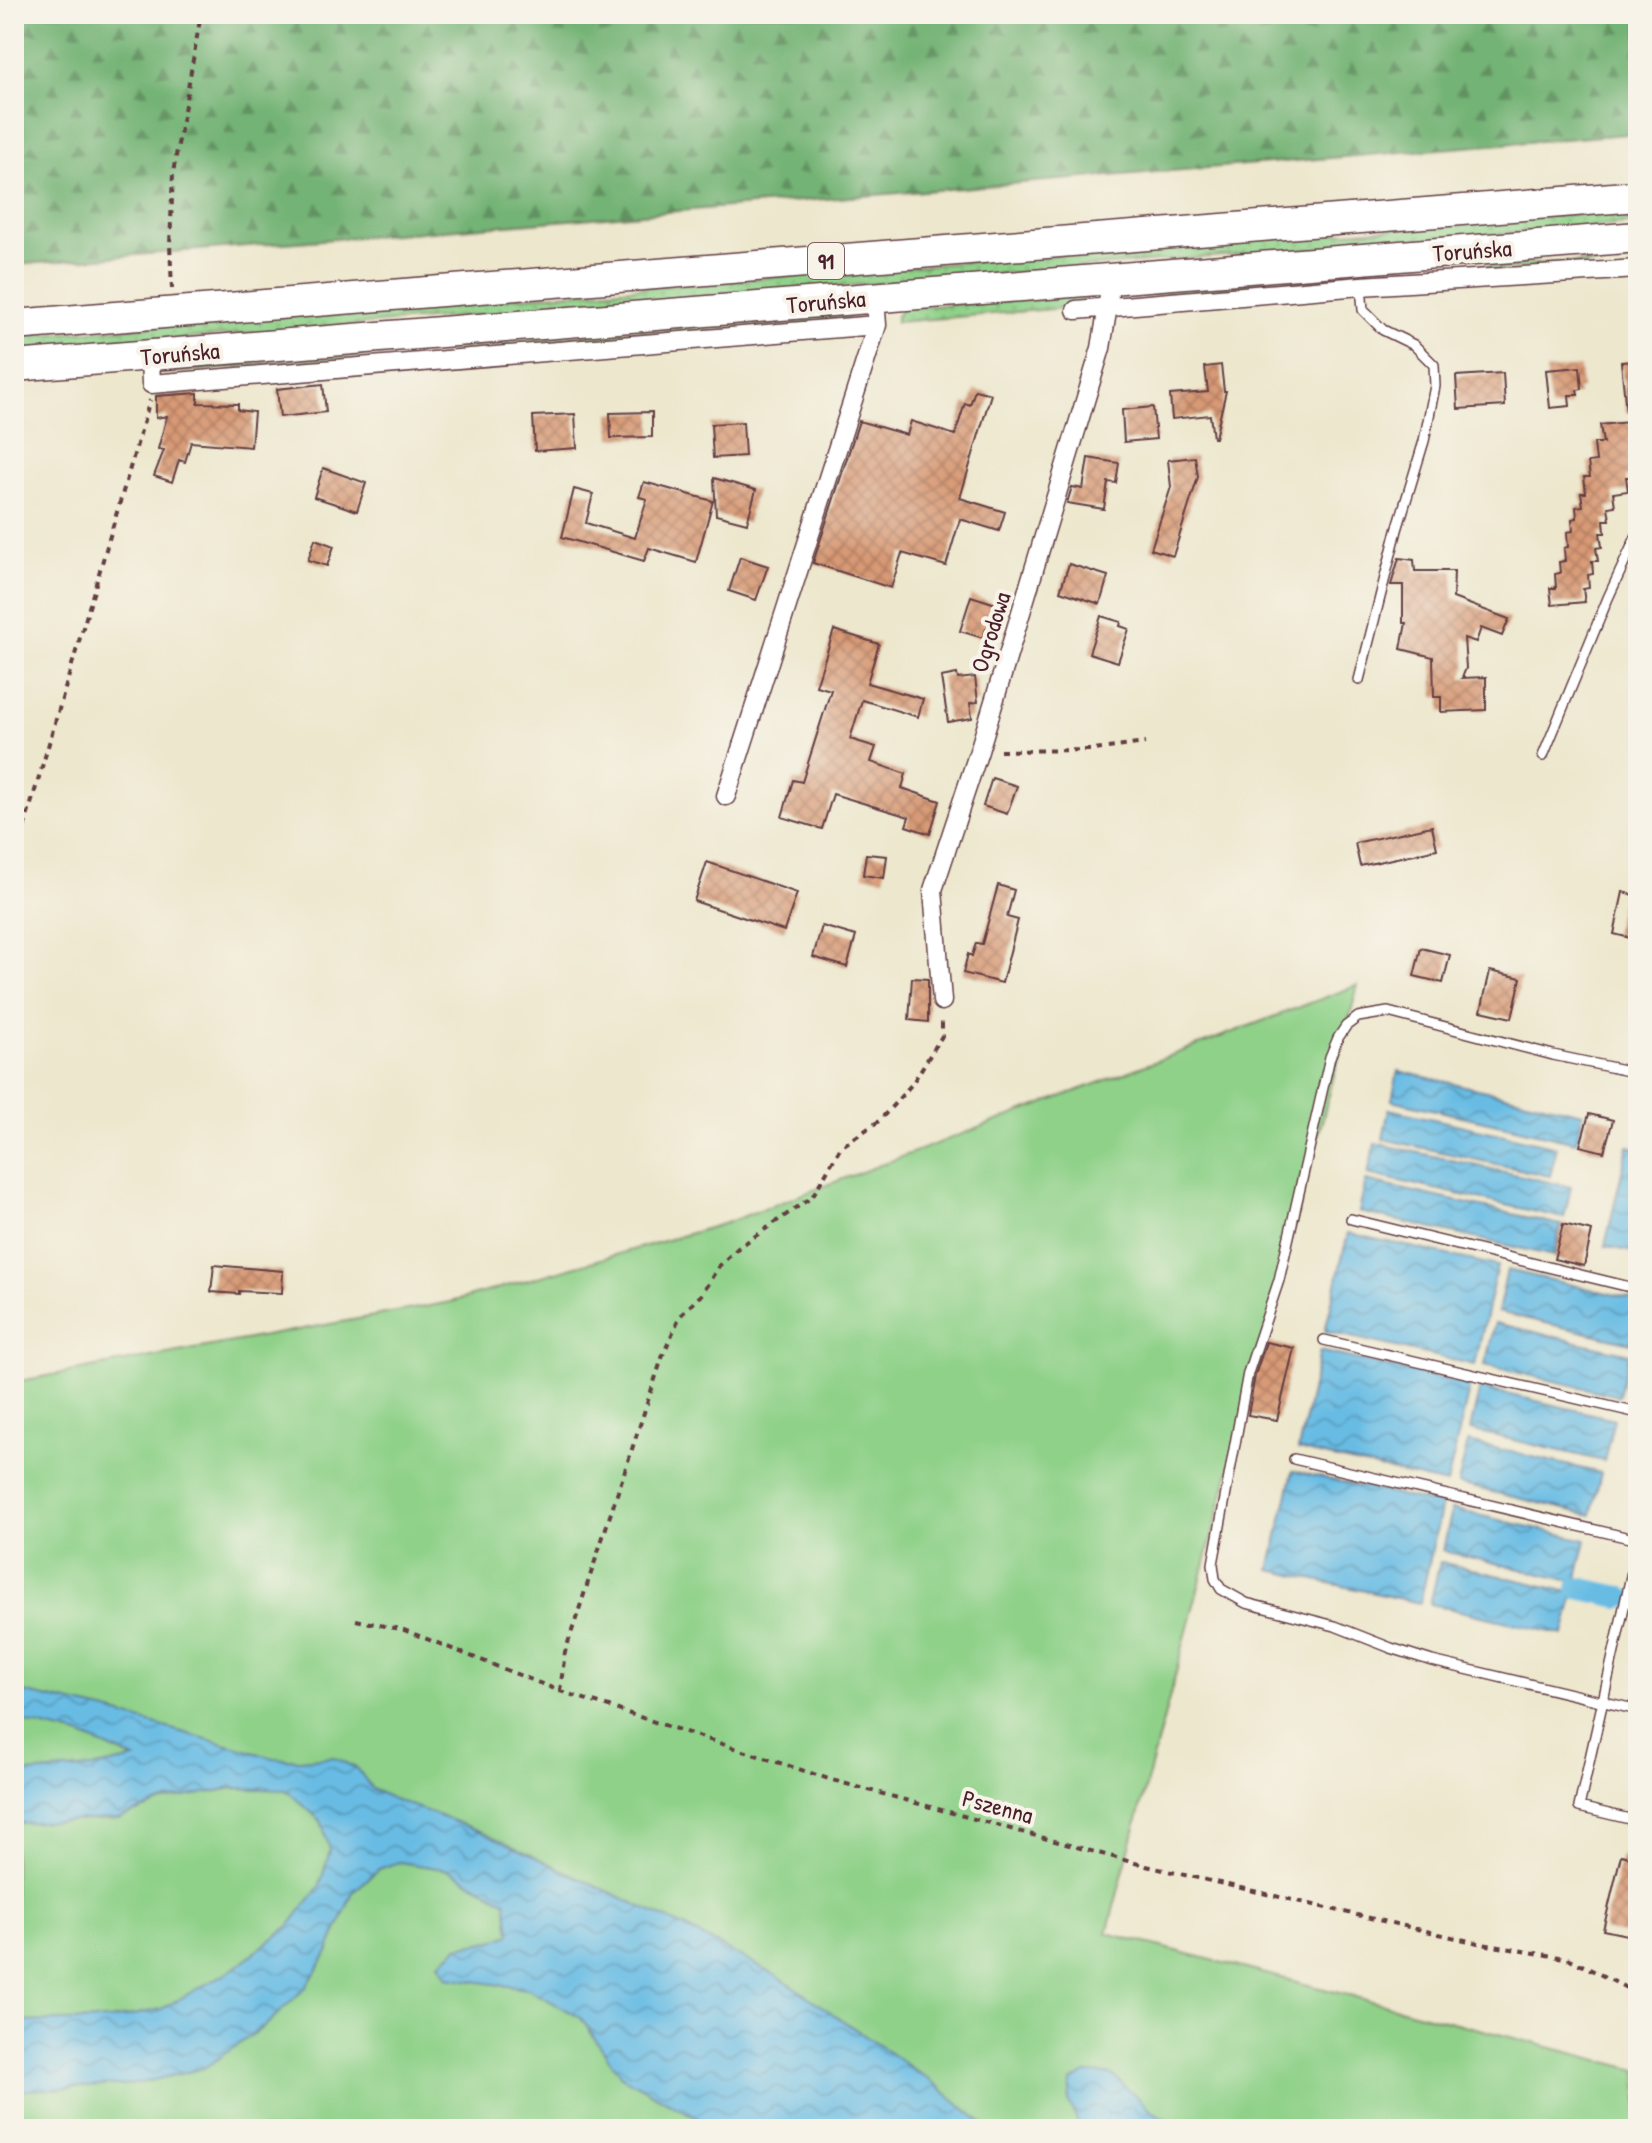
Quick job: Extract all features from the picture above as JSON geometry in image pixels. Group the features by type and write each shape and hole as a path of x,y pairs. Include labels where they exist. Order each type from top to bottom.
{"main road":[{"name":"Toruńska","path":"14,325 1638,196"},
{"name":"Toruńska","path":"14,366 151,370 1360,272 1638,237"}],"street":[{"path":"1360,272 1638,269"},
{"path":"1076,310 1109,292"},
{"name":"Ogrodowa","path":"942,1001 933,890 979,751 1101,348 1109,292"},
{"path":"726,796 876,311"}],"lane":[{"path":"1359,680 1397,530 1424,441 1435,386 1434,365 1414,345 1383,330 1363,310 1360,272"},
{"path":"1543,756 1638,533"},
{"path":"1638,1073 1553,1055 1388,1012 1358,1017 1346,1026 1330,1057 1279,1280 1248,1373 1213,1564 1215,1579 1221,1589 1246,1603 1335,1626 1432,1661 1638,1710"},
{"path":"1351,1219 1638,1289"},
{"path":"1324,1340 1638,1413"},
{"path":"1294,1459 1638,1542 1579,1807 1638,1821"}],"path":[{"path":"174,313 170,245 173,173 201,14"},
{"path":"14,862 151,396 151,370"},
{"path":"979,751 1094,750 1145,743"},
{"path":"560,1691 565,1652 663,1355 680,1316 701,1295 719,1266 738,1248 812,1197 841,1147 879,1121 912,1084 942,1036 942,1001"},
{"name":"Pszenna","path":"356,1620 404,1630 560,1691 832,1780 1146,1866 1482,1944 1570,1959 1638,1994"}],"green space":[{"path":"14,14 1638,14 1638,133 14,265"},
{"path":"1638,209 1638,223 14,352 14,337"},
{"path":"1638,259 1573,266 1375,275 1375,271"},
{"path":"1352,275 1350,279 1126,297 1123,293 1124,290"},
{"path":"1095,295 1091,301 1076,307 896,322 896,316 903,308"},
{"path":"848,312 848,320 161,371"},
{"path":"1358,985 1107,1933 1638,2070 1638,2129 14,2129 14,1382 451,1302 726,1223"}],"water":[{"path":"1398,1071 1583,1113 1576,1142 1392,1100"},
{"path":"1389,1109 1557,1147 1550,1176 1383,1139"},
{"path":"1375,1143 1571,1187 1564,1218 1368,1174"},
{"path":"1628,1146 1638,1148 1638,1253 1605,1246"},
{"path":"1366,1181 1561,1225 1554,1256 1359,1212"},
{"path":"1348,1233 1497,1266 1475,1365 1325,1331"},
{"path":"1507,1270 1638,1300 1631,1343 1498,1312"},
{"path":"1495,1323 1629,1354 1619,1396 1485,1365"},
{"path":"1320,1351 1470,1385 1447,1484 1298,1450"},
{"path":"1480,1388 1614,1419 1604,1461 1470,1430"},
{"path":"1468,1442 1601,1473 1591,1515 1458,1484"},
{"path":"1293,1471 1442,1505 1420,1603 1270,1570"},
{"path":"1452,1509 1586,1540 1576,1582 1443,1551"},
{"path":"1440,1562 1574,1593 1564,1635 1430,1604"},
{"path":"14,1690 104,1710 274,1758 300,1760 333,1757 358,1769 372,1789 480,1831 684,1927 781,1978 935,2084 990,2129 717,2129 621,2076 580,2017 528,1989 447,1977 440,1963 458,1947 492,1941 510,1934 506,1901 449,1870 399,1862 379,1869 353,1892 328,1952 306,1987 265,2026 204,2068 137,2084 14,2091 14,2022 110,2020 161,2009 235,1968 290,1925 320,1885 330,1850 321,1821 286,1790 234,1788 168,1800 118,1819 14,1823 14,1774 92,1768 135,1759 79,1735 14,1720"},
{"path":"1086,2073 1111,2074 1155,2113 1184,2129 1081,2129 1069,2103 1071,2082"}],"building":[{"path":"1638,361 1638,411 1626,412 1621,362"},
{"path":"1221,365 1226,391 1213,438 1210,415 1172,419 1170,395 1208,392 1205,367"},
{"path":"1580,367 1582,389 1577,390 1578,395 1569,395 1570,406 1550,408 1546,370"},
{"path":"1503,373 1505,406 1458,409 1456,376"},
{"path":"323,384 326,412 280,417 277,389"},
{"path":"975,390 991,394 960,498 1005,512 999,531 960,519 946,566 902,553 891,588 813,563 859,421 907,435 911,421 955,435 965,403 970,405"},
{"path":"198,393 198,403 238,404 238,410 254,412 251,447 191,442 185,462 179,460 172,482 154,476 164,450 158,449 167,416 156,418 156,396"},
{"path":"1153,407 1156,439 1124,442 1122,410"},
{"path":"652,412 652,437 611,438 610,413"},
{"path":"575,414 577,448 535,451 533,416"},
{"path":"1638,421 1638,462 1631,463 1633,477 1626,477 1628,491 1613,493 1615,506 1608,507 1610,520 1604,520 1605,533 1600,533 1602,547 1596,548 1598,561 1592,561 1593,574 1588,575 1589,588 1583,589 1585,602 1552,605 1550,588 1556,588 1555,574 1560,573 1559,562 1565,561 1567,532 1573,531 1572,519 1577,518 1576,507 1583,506 1581,493 1586,493 1584,477 1590,477 1588,462 1596,461 1594,443 1603,443 1600,425"},
{"path":"743,422 745,456 713,458 711,424"},
{"path":"1195,457 1198,477 1173,556 1151,549 1171,487 1168,460"},
{"path":"1088,458 1119,463 1116,483 1108,482 1104,509 1067,503 1072,487 1083,489"},
{"path":"323,468 366,483 357,511 314,497"},
{"path":"714,478 756,490 747,523 716,515"},
{"path":"644,482 713,501 696,562 649,548 644,561 562,537 574,489 593,494 586,523 635,538 647,499 639,497"},
{"path":"315,539 334,546 327,566 308,560"},
{"path":"740,557 768,566 756,600 729,591"},
{"path":"1399,558 1414,560 1415,571 1454,571 1453,598 1509,619 1502,636 1481,628 1476,642 1464,638 1466,668 1462,678 1486,677 1486,710 1441,712 1441,697 1434,697 1433,657 1401,649 1406,623 1403,623 1403,585 1391,585"},
{"path":"1069,564 1108,576 1100,604 1060,591"},
{"path":"971,596 999,605 991,631 986,629 983,638 960,631"},
{"path":"1101,616 1121,622 1120,626 1129,629 1118,662 1089,653"},
{"path":"834,630 879,644 867,683 923,699 918,717 862,700 850,739 876,747 871,762 906,774 902,788 940,801 930,834 906,826 909,817 833,794 822,829 782,817 793,780 802,782 831,690 816,686"},
{"path":"957,674 958,679 975,677 978,702 970,703 972,718 948,722 941,677"},
{"path":"992,778 1017,786 1007,814 983,806"},
{"path":"1432,826 1437,849 1360,866 1355,843"},
{"path":"866,854 887,856 884,878 863,875"},
{"path":"707,862 797,893 784,931 694,901"},
{"path":"998,885 1014,890 1007,917 1018,920 1002,983 963,973 968,954 972,956 976,943 982,944"},
{"path":"1623,892 1638,896 1634,939 1614,934"},
{"path":"822,926 856,936 847,967 813,957"},
{"path":"1421,948 1450,955 1443,983 1414,976"},
{"path":"1490,971 1521,978 1512,1018 1481,1011"},
{"path":"912,978 928,979 928,1022 909,1020"},
{"path":"1589,1114 1613,1120 1604,1152 1580,1146"},
{"path":"1563,1224 1592,1231 1584,1266 1554,1259"},
{"path":"214,1265 283,1271 282,1293 211,1292"},
{"path":"1266,1342 1294,1348 1277,1420 1248,1415 1255,1375"},
{"path":"1621,1855 1638,1859 1638,1912 1632,1936 1603,1930"}],"waterway":[{"path":"1578,1588 1620,1597"}]}
